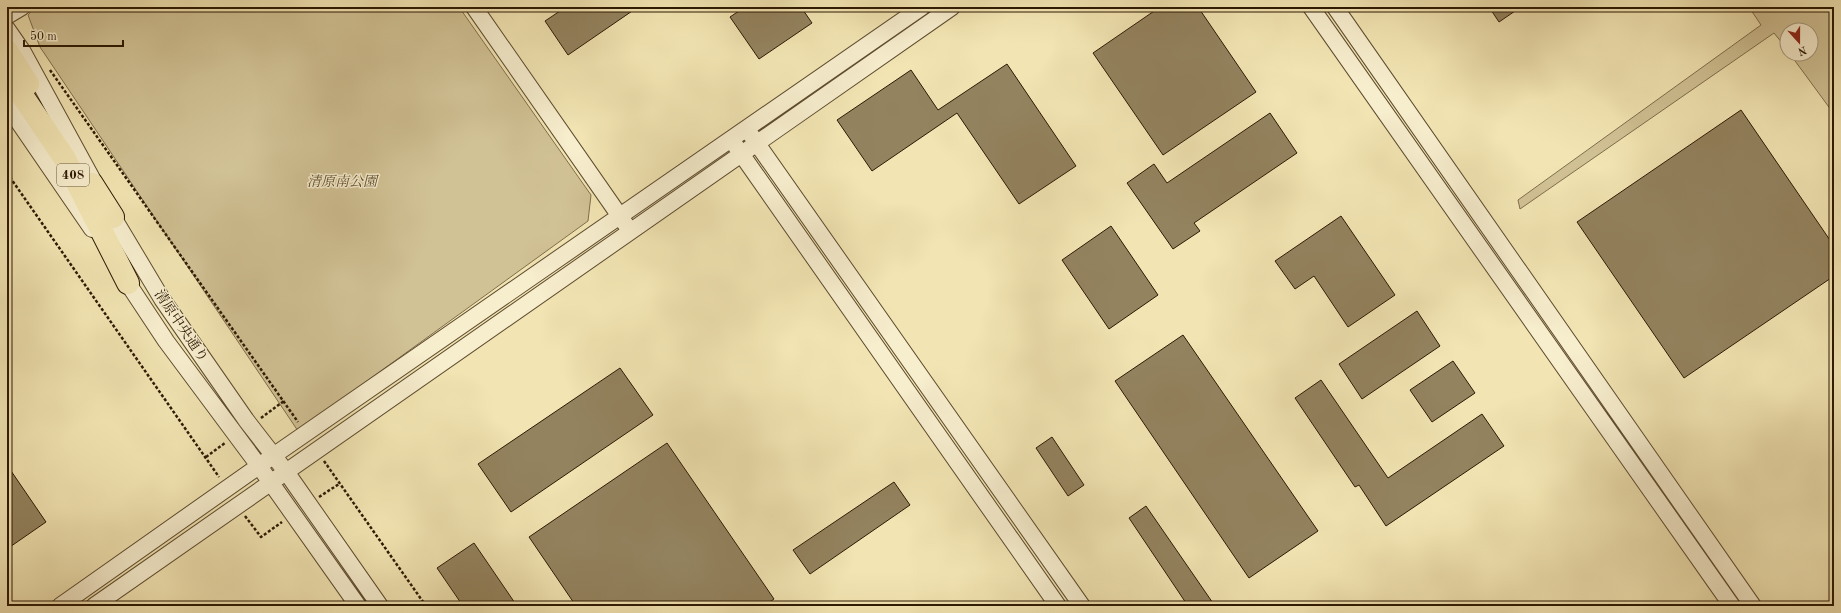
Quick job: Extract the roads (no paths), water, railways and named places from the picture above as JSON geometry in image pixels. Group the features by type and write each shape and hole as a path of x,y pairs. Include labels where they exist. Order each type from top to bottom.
{"highway":[{"name":"408","path":"7,51 113,216"},
{"name":"408","path":"7,73 65,159 128,283"}],"street":[{"path":"7,16 22,7"},
{"path":"474,7 630,231"},
{"path":"60,606 273,456 922,7"},
{"path":"94,606 287,473 741,153 952,7"},
{"path":"1311,7 1732,606"},
{"path":"1335,7 1752,606"},
{"name":"清原中央通り","path":"7,29 28,62 113,216 162,299 246,420 287,473 380,606"},
{"name":"清原中央通り","path":"7,105 166,341 259,466 358,606"},
{"path":"746,129 1082,606"},
{"path":"732,139 1058,606"}],"park label":[{"name":"清原南公園","path":"342,182"}]}
